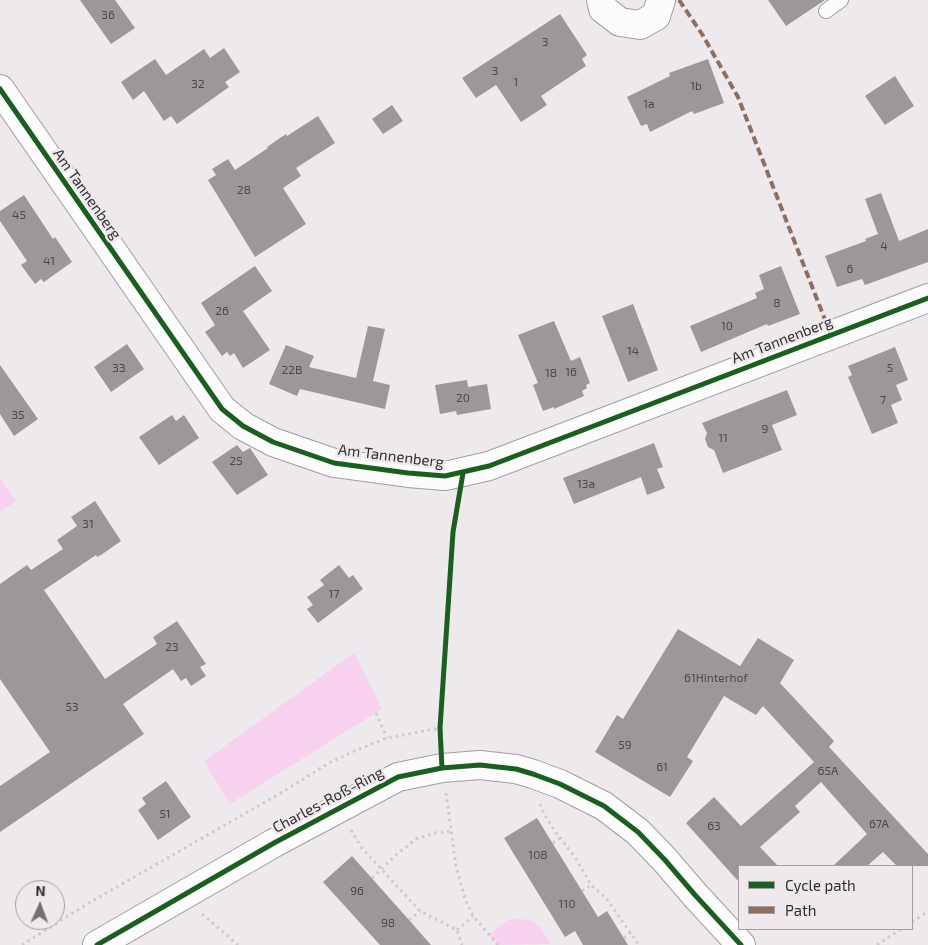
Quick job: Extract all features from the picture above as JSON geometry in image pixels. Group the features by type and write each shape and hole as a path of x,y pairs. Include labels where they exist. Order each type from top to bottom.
{"street":[{"path":"601,0 603,9 620,22 640,25 656,16 661,0"},
{"name":"Am Tannenberg","path":"0,89 222,409 244,426 273,442 334,463 445,476 489,466 928,298"},
{"name":"Charles-Roß-Ring","path":"97,945 344,805 398,777 442,768 480,765 533,774 560,784 604,806 638,832 741,945"}],"lane":[{"path":"826,10 841,0"}],"path":[{"path":"376,713 387,738"},
{"path":"22,945 92,901 273,798 329,763 387,738 440,728"},
{"path":"442,768 460,881 473,916 498,945"},
{"path":"533,774 542,810 575,857 591,885 606,898 639,945"},
{"path":"344,805 352,832 361,847 420,911 457,930 462,945"},
{"path":"372,878 416,839 435,833 451,831"},
{"path":"553,843 560,838"},
{"path":"582,891 591,885"},
{"path":"184,896 238,945"},
{"path":"409,920 420,911"},
{"path":"913,921 928,911"},
{"path":"457,930 473,916"},
{"path":"877,945 900,930"},
{"path":"624,938 630,932"}],"shaded area":[{"path":"0,479 16,501 0,512"},
{"path":"354,653 382,709 230,804 204,761"},
{"path":"508,920 530,920 540,927 551,944 498,945 489,935"}],"building":[{"path":"80,0 115,0 135,28 111,44"},
{"path":"768,0 825,0 786,26"},
{"path":"560,14 587,55 582,59 586,66 541,96 547,105 521,122 496,85 476,98 462,78"},
{"path":"224,48 240,72 225,82 229,87 177,124 171,116 164,121 144,91 133,100 121,82 155,59 166,75 204,49 210,58"},
{"path":"708,59 724,103 694,114 692,111 650,132 647,124 641,126 627,97 670,76 669,73"},
{"path":"895,76 914,106 885,125 865,96"},
{"path":"392,105 403,121 383,134 372,119"},
{"path":"318,116 335,143 296,168 301,176 283,188 306,224 255,257 208,180 216,175 212,169 228,159 235,170 286,134 287,136"},
{"path":"881,193 899,241 928,229 928,262 865,285 862,279 837,287 825,256 866,241 865,239 878,234 865,199"},
{"path":"24,195 53,239 55,237 72,262 44,282 41,279 35,284 21,265 27,261 0,221 0,211"},
{"path":"255,266 272,291 243,311 270,350 243,368 234,353 230,356 227,352 222,356 205,332 215,325 201,303"},
{"path":"781,266 800,314 768,326 767,324 701,352 690,326 757,298 755,293 764,289 759,275"},
{"path":"633,304 658,370 628,382 602,316"},
{"path":"554,321 571,361 580,357 590,383 582,391 584,396 554,409 554,407 543,411 533,385 538,383 518,335"},
{"path":"368,326 385,329 373,381 390,385 385,409 300,389 297,396 269,384 286,345 314,356 309,367 356,378"},
{"path":"127,344 144,369 111,392 94,367"},
{"path":"895,347 908,380 896,385 902,400 891,405 898,423 872,434 848,377 852,375 848,366"},
{"path":"0,365 38,419 14,436 0,414"},
{"path":"467,380 468,387 487,384 491,409 457,415 456,411 440,414 435,385"},
{"path":"787,390 797,415 772,425 782,450 723,473 714,450 708,447 705,439 707,433 702,423"},
{"path":"172,415 176,421 184,415 199,438 159,465 139,437"},
{"path":"654,443 663,467 657,469 665,488 647,495 641,477 574,504 563,478"},
{"path":"237,445 243,452 250,448 268,475 237,495 212,462"},
{"path":"95,501 121,541 101,555 97,557 96,555 44,590 105,679 157,644 153,637 177,621 206,664 200,667 206,676 191,686 186,678 181,681 173,669 123,704 144,734 0,832 0,786 50,752 0,679 0,584 27,565 31,570 63,549 57,540 77,526 71,517"},
{"path":"339,565 349,578 353,575 363,589 318,623 307,609 313,605 307,597 324,585 320,580"},
{"path":"678,629 740,666 758,638 794,660 780,683 834,741 829,747 928,854 928,866 896,865 883,852 868,865 834,865 867,834 821,782 795,806 800,812 760,847 777,865 738,865 738,881 686,823 714,797 741,826 814,762 763,706 756,715 724,696 687,757 693,761 670,797 595,752 617,715 623,719"},
{"path":"166,781 191,817 158,840 138,810 146,804 142,798"},
{"path":"537,818 598,917 607,911 628,945 583,945 575,931 565,937 504,838"},
{"path":"352,856 431,945 380,945 323,882"}],"marked path":[{"path":"679,0 702,34 738,97 831,335"}],"cycle path":[{"path":"0,89 222,409 243,426 273,442 334,463 445,476 489,466 928,298"},
{"path":"442,768 440,728 453,532 463,473"},
{"path":"97,945 274,843 398,777 442,768 480,765 516,769 533,774 560,784 604,806 638,832 741,945"}]}
